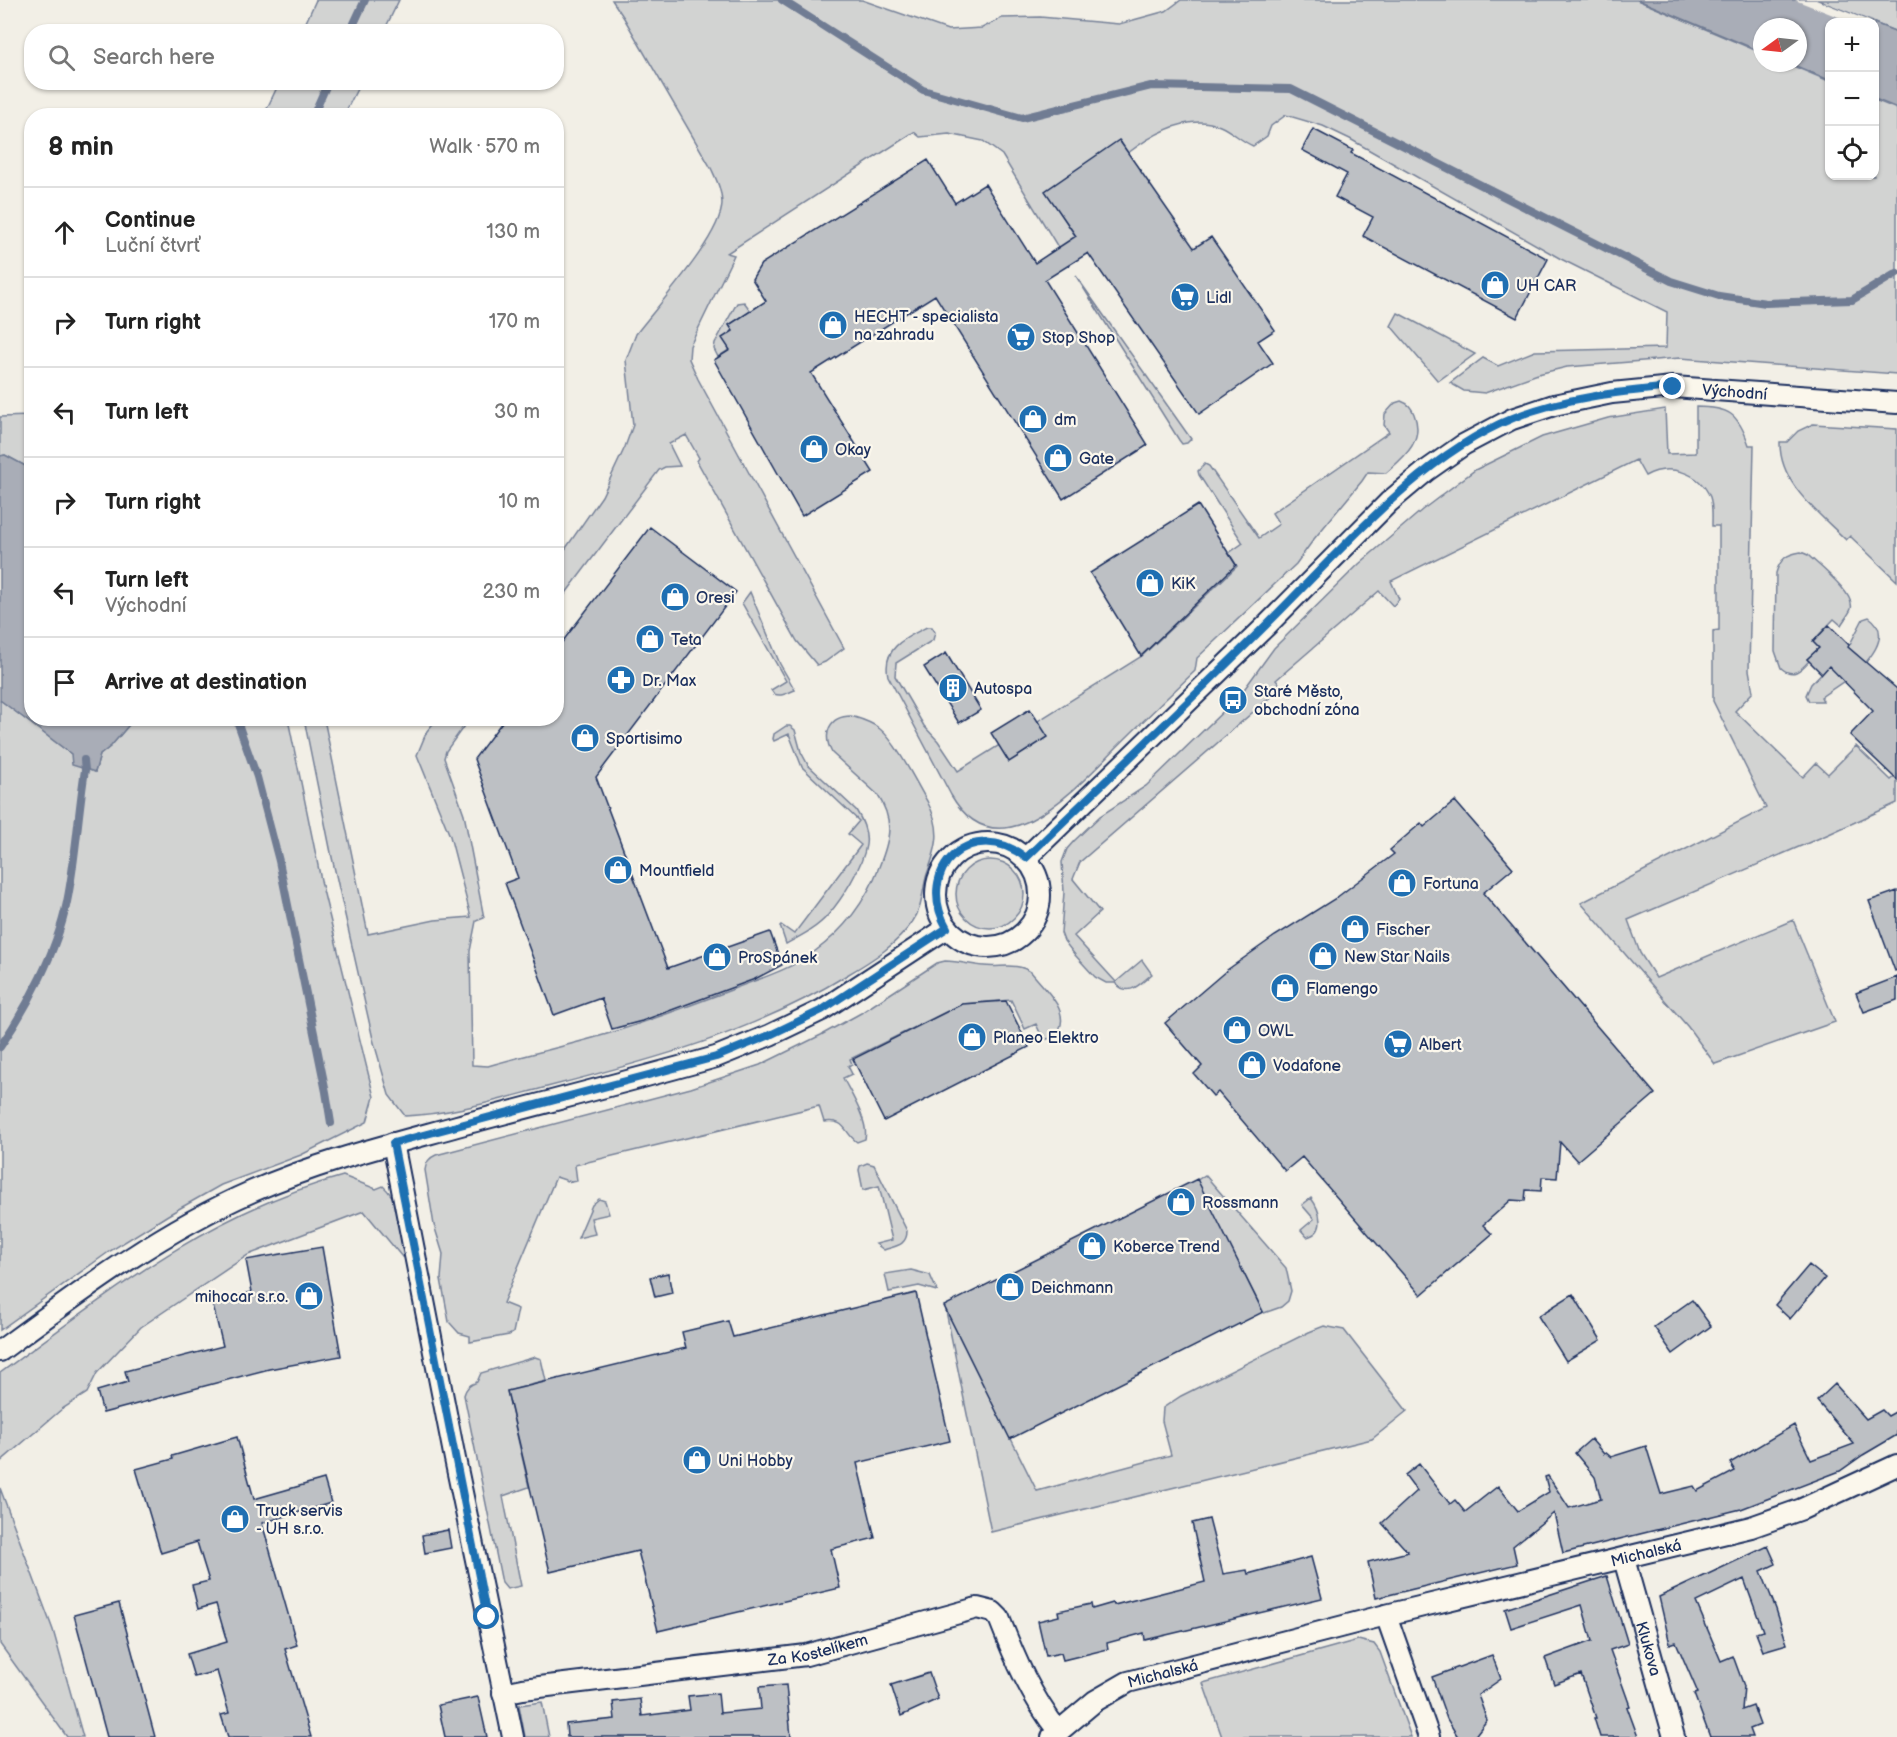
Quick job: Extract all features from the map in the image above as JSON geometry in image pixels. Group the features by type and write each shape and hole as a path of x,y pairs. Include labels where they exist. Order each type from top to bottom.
{"street":[{"name":"Východní","path":"1026,858 1266,626 1389,502 1426,471 1463,445 1512,419 1554,405 1600,395 1673,387 1897,404"},
{"path":"985,842 1007,845 1026,858 1036,872 1040,888 1040,905 1034,921 1024,934 1008,943 990,948 966,943 947,928 936,900 937,885 942,870 951,858 963,848 985,842"},
{"path":"0,1351 91,1284 157,1242 253,1191 323,1163 716,1057 822,1010 947,928"},
{"path":"393,1143 455,1459 513,1737"},
{"name":"Michalská","path":"1055,1734 1095,1701 1128,1682 1386,1615 1751,1527 1802,1509 1897,1465"},
{"name":"Klukova","path":"1624,1559 1674,1737"},
{"name":"Za Kostelíkem","path":"503,1693 806,1655 977,1608 993,1612 999,1618 1025,1682 1055,1734"},
{"path":"1386,1615 1429,1737"}],"shaded area":[{"path":"316,0 399,0 387,24 305,24"},
{"path":"612,0 862,0 948,30 982,28 1002,18 1040,17 1119,24 1166,11 1181,0 1637,0 1753,49 1753,72 1807,72 1825,79 1825,180 1879,180 1879,102 1897,109 1897,374 1680,358 1567,367 1538,374 1485,393 1464,391 1450,383 1483,358 1498,366 1535,351 1666,348 1667,312 1561,259 1350,139 1323,126 1286,115 1271,126 1267,136 1253,146 1220,126 1196,122 1183,124 1160,133 1128,153 1120,141 1046,191 1076,237 1059,249 1002,155 983,141 949,134 920,137 914,132 727,253 734,255 690,346 689,359 698,379 844,648 817,665 797,641 697,461 699,458 686,435 669,444 680,466 665,467 659,470 564,596 564,551 602,496 633,425 626,360 636,334 700,252 719,217 722,198 711,168"},
{"path":"1638,0 1816,0 1863,18 1825,18 1825,78 1807,71 1807,18 1753,18 1753,48"},
{"path":"1817,0 1897,0 1897,32 1879,25 1879,18 1862,18"},
{"path":"1879,25 1897,32 1897,108 1879,101"},
{"path":"275,90 356,90 348,108 267,108"},
{"path":"1076,276 1191,439 1187,443 1182,444 1179,440"},
{"path":"744,302 751,311 729,325 740,343 718,357 714,349 715,343 737,303"},
{"path":"1398,313 1475,354 1438,381 1391,326"},
{"path":"1401,401 1411,408 1417,424 1415,440 1406,454 1386,473 1368,472 1296,564 1197,658 1195,671 1083,781 1038,816 1015,826 992,828 970,818 951,795 888,676 888,658 897,645 927,627 932,627 935,632 933,640 896,663 895,676 924,726 938,741 958,771 1142,656 1237,566 1229,553 1243,543 1199,475 1198,471 1205,464 1209,466 1259,538 1279,524 1272,513 1389,432 1384,425 1385,414 1395,403"},
{"path":"1696,407 1717,408 1731,414 1741,426 1749,445 1754,445 1749,670 1753,692 1735,711 1803,777 1816,763 1828,774 1856,746 1891,780 1897,775 1897,803 1628,920 1640,953 1656,978 1793,920 1835,1022 1715,1064 1688,1027 1581,903 1766,808 1713,701 1713,631 1719,630 1719,526 1712,526 1710,497 1698,481 1682,472 1663,470 1645,476 1636,460 1391,581 1399,599 1393,606 1379,591 1276,680 1282,687 1080,862 1073,879 1100,912 1074,936 1116,982 1142,960 1152,974 1130,989 1120,987 1115,983 1106,983 1095,977 1064,941 1061,933 1064,892 1062,862 1067,849 1100,816 1146,786 1240,695 1274,648 1359,564 1422,510 1475,470 1542,437 1608,418 1665,409 1667,454 1696,453"},
{"path":"24,416 24,465 5,455 0,456 0,417"},
{"path":"1813,424 1897,429 1897,581 1850,536 1846,540 1813,508 1802,497 1786,471 1781,457 1780,442 1787,442 1798,431"},
{"path":"5,455 24,465 24,718 0,700 0,456"},
{"path":"1801,552 1808,555 1842,588 1851,603 1851,609 1841,625 1834,619 1813,641 1819,648 1807,659 1809,661 1806,665 1796,672 1789,673 1781,668 1775,651 1776,573 1785,558"},
{"path":"750,592 780,664 795,690 780,695 774,694 771,690 786,681 742,603"},
{"path":"1869,617 1877,625 1879,633 1878,642 1868,660 1846,684 1843,682 1821,697 1823,701 1809,701 1806,695 1811,684 1850,644 1863,619"},
{"path":"0,700 24,718 24,726 34,726 95,772 100,755 128,726 289,726 323,890 374,1097 367,1122 301,1155 221,1185 168,1215 110,1251 0,1330"},
{"path":"851,716 866,721 886,735 927,801 935,820 936,846 925,880 919,910 907,930 891,945 865,964 811,995 775,1013 701,1043 495,1101 423,1115 405,1116 389,1095 373,1039 305,726 325,726 368,934 435,920 471,917 450,836 417,755 431,726 464,726 446,751 444,758 464,814 484,918 476,921 470,951 472,1065 488,1066 620,1030 774,974 805,958 835,935 860,903 874,880 883,857 889,830 883,804 877,794 832,753 829,746 830,727 837,719"},
{"path":"34,726 128,726 100,755 95,772 72,765 71,754"},
{"path":"786,726 795,730 801,752 808,765 856,810 864,827 866,840 864,853 856,872 834,908 814,928 786,944 780,926 794,934 861,845 848,834 859,821 802,767 789,734 774,741 774,734"},
{"path":"990,860 1003,863 1014,870 1021,881 1024,894 1021,907 1014,918 1003,925 990,928 977,925 966,918 959,907 956,894 959,881 966,870 977,863"},
{"path":"945,961 984,966 1014,966 1031,972 1058,1007 1061,1015 1059,1030 1052,1037 1043,1039 1036,1024 1025,1029 1011,1000 962,1004 850,1059 852,1064 848,1066 852,1074 843,1078 858,1108 866,1132 865,1139 857,1142 841,1124 824,1122 819,1106 575,1165 577,1181 571,1182 556,1177 503,1303 518,1309 513,1333 470,1342 470,1336 459,1333 449,1322 441,1279 443,1254 434,1225 425,1170 431,1157 691,1088 760,1065 861,1013 937,963"},
{"path":"867,1163 874,1165 907,1231 903,1243 884,1250 876,1244 892,1240 879,1186 863,1190 859,1170 860,1166"},
{"path":"1205,1175 1286,1268 1291,1291 1288,1301 1281,1307 1264,1313 1196,1181"},
{"path":"343,1176 376,1189 383,1186 389,1193 401,1219 407,1256 402,1257 364,1211 248,1255 141,1327 97,1373 87,1393 62,1409 0,1462 0,1373 121,1285 205,1233 249,1210 295,1191"},
{"path":"1311,1198 1320,1220 1317,1230 1307,1237 1301,1230 1314,1219 1302,1205"},
{"path":"599,1199 605,1201 609,1214 591,1218 595,1234 578,1238 592,1205"},
{"path":"911,1270 930,1275 937,1291 919,1286 889,1292 885,1274"},
{"path":"945,1306 1037,1491 1171,1455 1162,1421 1163,1408 1181,1396 1324,1326 1344,1330 1407,1411 1372,1439 991,1532"},
{"path":"535,1357 541,1359 546,1381 507,1391 529,1487 503,1496 521,1586 507,1589 502,1583 464,1395 468,1387 477,1382 481,1373"},
{"path":"0,1488 53,1630 83,1737 67,1737 0,1644"},
{"path":"1358,1640 1374,1644 1380,1652 1411,1737 1222,1737 1203,1683"},
{"path":"542,1702 549,1737 525,1737 519,1705"}],"pier":[{"path":"1795,0 1816,0 1862,18 1841,18"}],"building":[{"path":"1313,129 1353,150 1351,153 1548,259 1517,318 1363,236 1373,217 1335,197 1347,174 1302,150"},
{"path":"1119,140 1194,248 1211,237 1275,330 1258,341 1273,363 1199,414 1088,253 1045,280 1148,445 1063,499 935,295 811,373 873,472 802,516 714,360 730,350 722,338 733,331 729,325 766,301 752,279 761,264 928,160 955,203 985,184 1035,263 1076,236 1045,191"},
{"path":"1198,505 1236,565 1141,656 1090,573"},
{"path":"650,527 736,592 596,777 668,968 770,932 782,965 755,979 642,1021 612,1029 601,998 554,1015 505,883 518,878 474,759 499,726 564,726 564,640"},
{"path":"1829,625 1849,645 1848,647 1897,689 1897,780 1850,735 1873,711 1829,666 1822,674 1807,659 1819,648 1813,642"},
{"name":"Autospa","path":"946,653 981,710 959,723 924,667"},
{"path":"1030,709 1048,737 1009,762 991,733"},
{"name":"Albert","path":"1455,801 1513,868 1483,893 1655,1094 1577,1161 1560,1142 1557,1178 1542,1177 1541,1191 1526,1190 1525,1201 1511,1200 1483,1225 1492,1234 1421,1295 1302,1157 1285,1171 1218,1092 1213,1096 1194,1074 1202,1066 1165,1023 1227,970 1275,936 1336,898 1394,854 1390,850 1421,823 1424,827"},
{"path":"1897,891 1897,970 1895,971 1869,901"},
{"path":"1897,977 1897,1000 1864,1012 1856,993"},
{"path":"1006,1001 1029,1047 884,1121 853,1059 962,1004"},
{"path":"1197,1179 1263,1312 1010,1439 944,1306"},
{"path":"322,1247 341,1356 269,1369 103,1413 97,1391 128,1382 125,1371 223,1346 212,1302 252,1292 246,1260"},
{"path":"1809,1265 1825,1278 1790,1319 1775,1305"},
{"path":"668,1273 672,1293 655,1297 650,1277"},
{"name":"Uni Hobby","path":"916,1293 950,1441 857,1463 875,1538 831,1549 840,1588 658,1631 638,1551 550,1572 507,1391 686,1348 682,1332 728,1321 733,1337"},
{"path":"1573,1294 1601,1340 1566,1361 1538,1316"},
{"path":"1692,1300 1711,1326 1673,1354 1654,1327"},
{"path":"1835,1384 1866,1419 1882,1410 1888,1416 1897,1411 1897,1435 1840,1471 1741,1509 1563,1553 1554,1513 1513,1546 1517,1564 1376,1598 1368,1562 1408,1552 1382,1523 1417,1491 1405,1475 1419,1464 1450,1504 1455,1500 1465,1512 1498,1486 1518,1511 1549,1492 1545,1477 1548,1476 1569,1508 1601,1499 1595,1477 1575,1453 1591,1439 1604,1454 1611,1457 1646,1446 1661,1494 1694,1486 1697,1491 1735,1471 1730,1463 1794,1425 1811,1460 1854,1444 1817,1401"},
{"path":"237,1437 254,1499 324,1479 331,1503 262,1523 297,1645 285,1649 311,1737 228,1737 221,1715 229,1713 217,1671 194,1677 187,1654 227,1642 216,1604 198,1609 192,1585 209,1581 197,1542 161,1553 136,1469"},
{"path":"1209,1519 1223,1574 1247,1570 1248,1574 1311,1557 1322,1598 1145,1640 1144,1633 1107,1643 1108,1649 1063,1660 1061,1653 1046,1656 1038,1621 1059,1616 1058,1611 1091,1604 1092,1609 1113,1603 1114,1605 1205,1582 1192,1523"},
{"path":"448,1530 451,1548 425,1553 422,1535"},
{"path":"1768,1546 1776,1564 1761,1571 1787,1644 1763,1651 1756,1633 1763,1631 1744,1579 1696,1602 1721,1661 1733,1656 1744,1686 1742,1710 1753,1706 1760,1725 1750,1729 1753,1737 1710,1737 1694,1694 1698,1693 1676,1642 1670,1644 1659,1597"},
{"path":"1607,1576 1628,1644 1610,1650 1630,1706 1627,1707 1638,1737 1600,1737 1581,1674 1554,1684 1545,1658 1592,1641 1582,1605 1511,1628 1505,1609"},
{"path":"119,1603 155,1737 107,1737 74,1615"},
{"path":"1492,1655 1501,1679 1478,1695 1487,1720 1474,1737 1458,1737 1447,1719 1432,1677"},
{"path":"929,1673 938,1699 901,1716 891,1685"},
{"path":"786,1685 791,1737 567,1737 566,1724 615,1719 613,1702 640,1699 642,1716 690,1710 688,1696 718,1693 720,1713 761,1709 759,1687"},
{"path":"478,1697 487,1737 445,1737 438,1705"}],"waterway":[{"path":"354,24 365,0"},
{"path":"782,0 923,90 1022,118 1151,86 1291,89 1671,281 1719,296 1766,303 1852,300 1897,273"},
{"path":"317,108 324,90"},
{"path":"239,726 257,777 279,861 331,1123"},
{"path":"0,1047 40,978 62,921 73,869 85,770 84,760"}],"place":[{"name":"UH CAR","path":"1495,285"},
{"name":"Lidl","path":"1185,297"},
{"name":"HECHT - specialista na zahradu","path":"833,325"},
{"name":"Stop Shop","path":"1021,337"},
{"name":"dm","path":"1033,419"},
{"name":"Okay","path":"814,449"},
{"name":"Gate","path":"1058,458"},
{"name":"KiK","path":"1150,583"},
{"name":"Oresi","path":"675,597"},
{"name":"Teta","path":"650,639"},
{"name":"Dr. Max","path":"621,680"},
{"name":"Autospa","path":"953,688"},
{"name":"Staré Město, obchodní zóna","path":"1233,700"},
{"name":"Sportisimo","path":"585,738"},
{"name":"Mountfield","path":"618,870"},
{"name":"Fortuna","path":"1402,883"},
{"name":"Fischer","path":"1355,929"},
{"name":"New Star Nails","path":"1323,956"},
{"name":"ProSpánek","path":"717,957"},
{"name":"Flamengo","path":"1285,988"},
{"name":"OWL","path":"1237,1030"},
{"name":"Planeo Elektro","path":"972,1037"},
{"name":"Albert","path":"1398,1044"},
{"name":"Vodafone","path":"1252,1065"},
{"name":"Rossmann","path":"1181,1202"},
{"name":"Koberce Trend","path":"1092,1246"},
{"name":"Deichmann","path":"1010,1287"},
{"name":"mihocar s.r.o.","path":"309,1296"},
{"name":"Uni Hobby","path":"697,1460"},
{"name":"Truck servis - UH s.r.o.","path":"235,1519"}],"route":[{"path":"487,1617 393,1143 716,1057 822,1010 947,928 936,900 937,885 942,870 951,858 963,848 985,842 1007,845 1026,858 1266,626 1389,502 1426,471 1463,445 1512,419 1554,405 1612,393 1673,387"}]}
